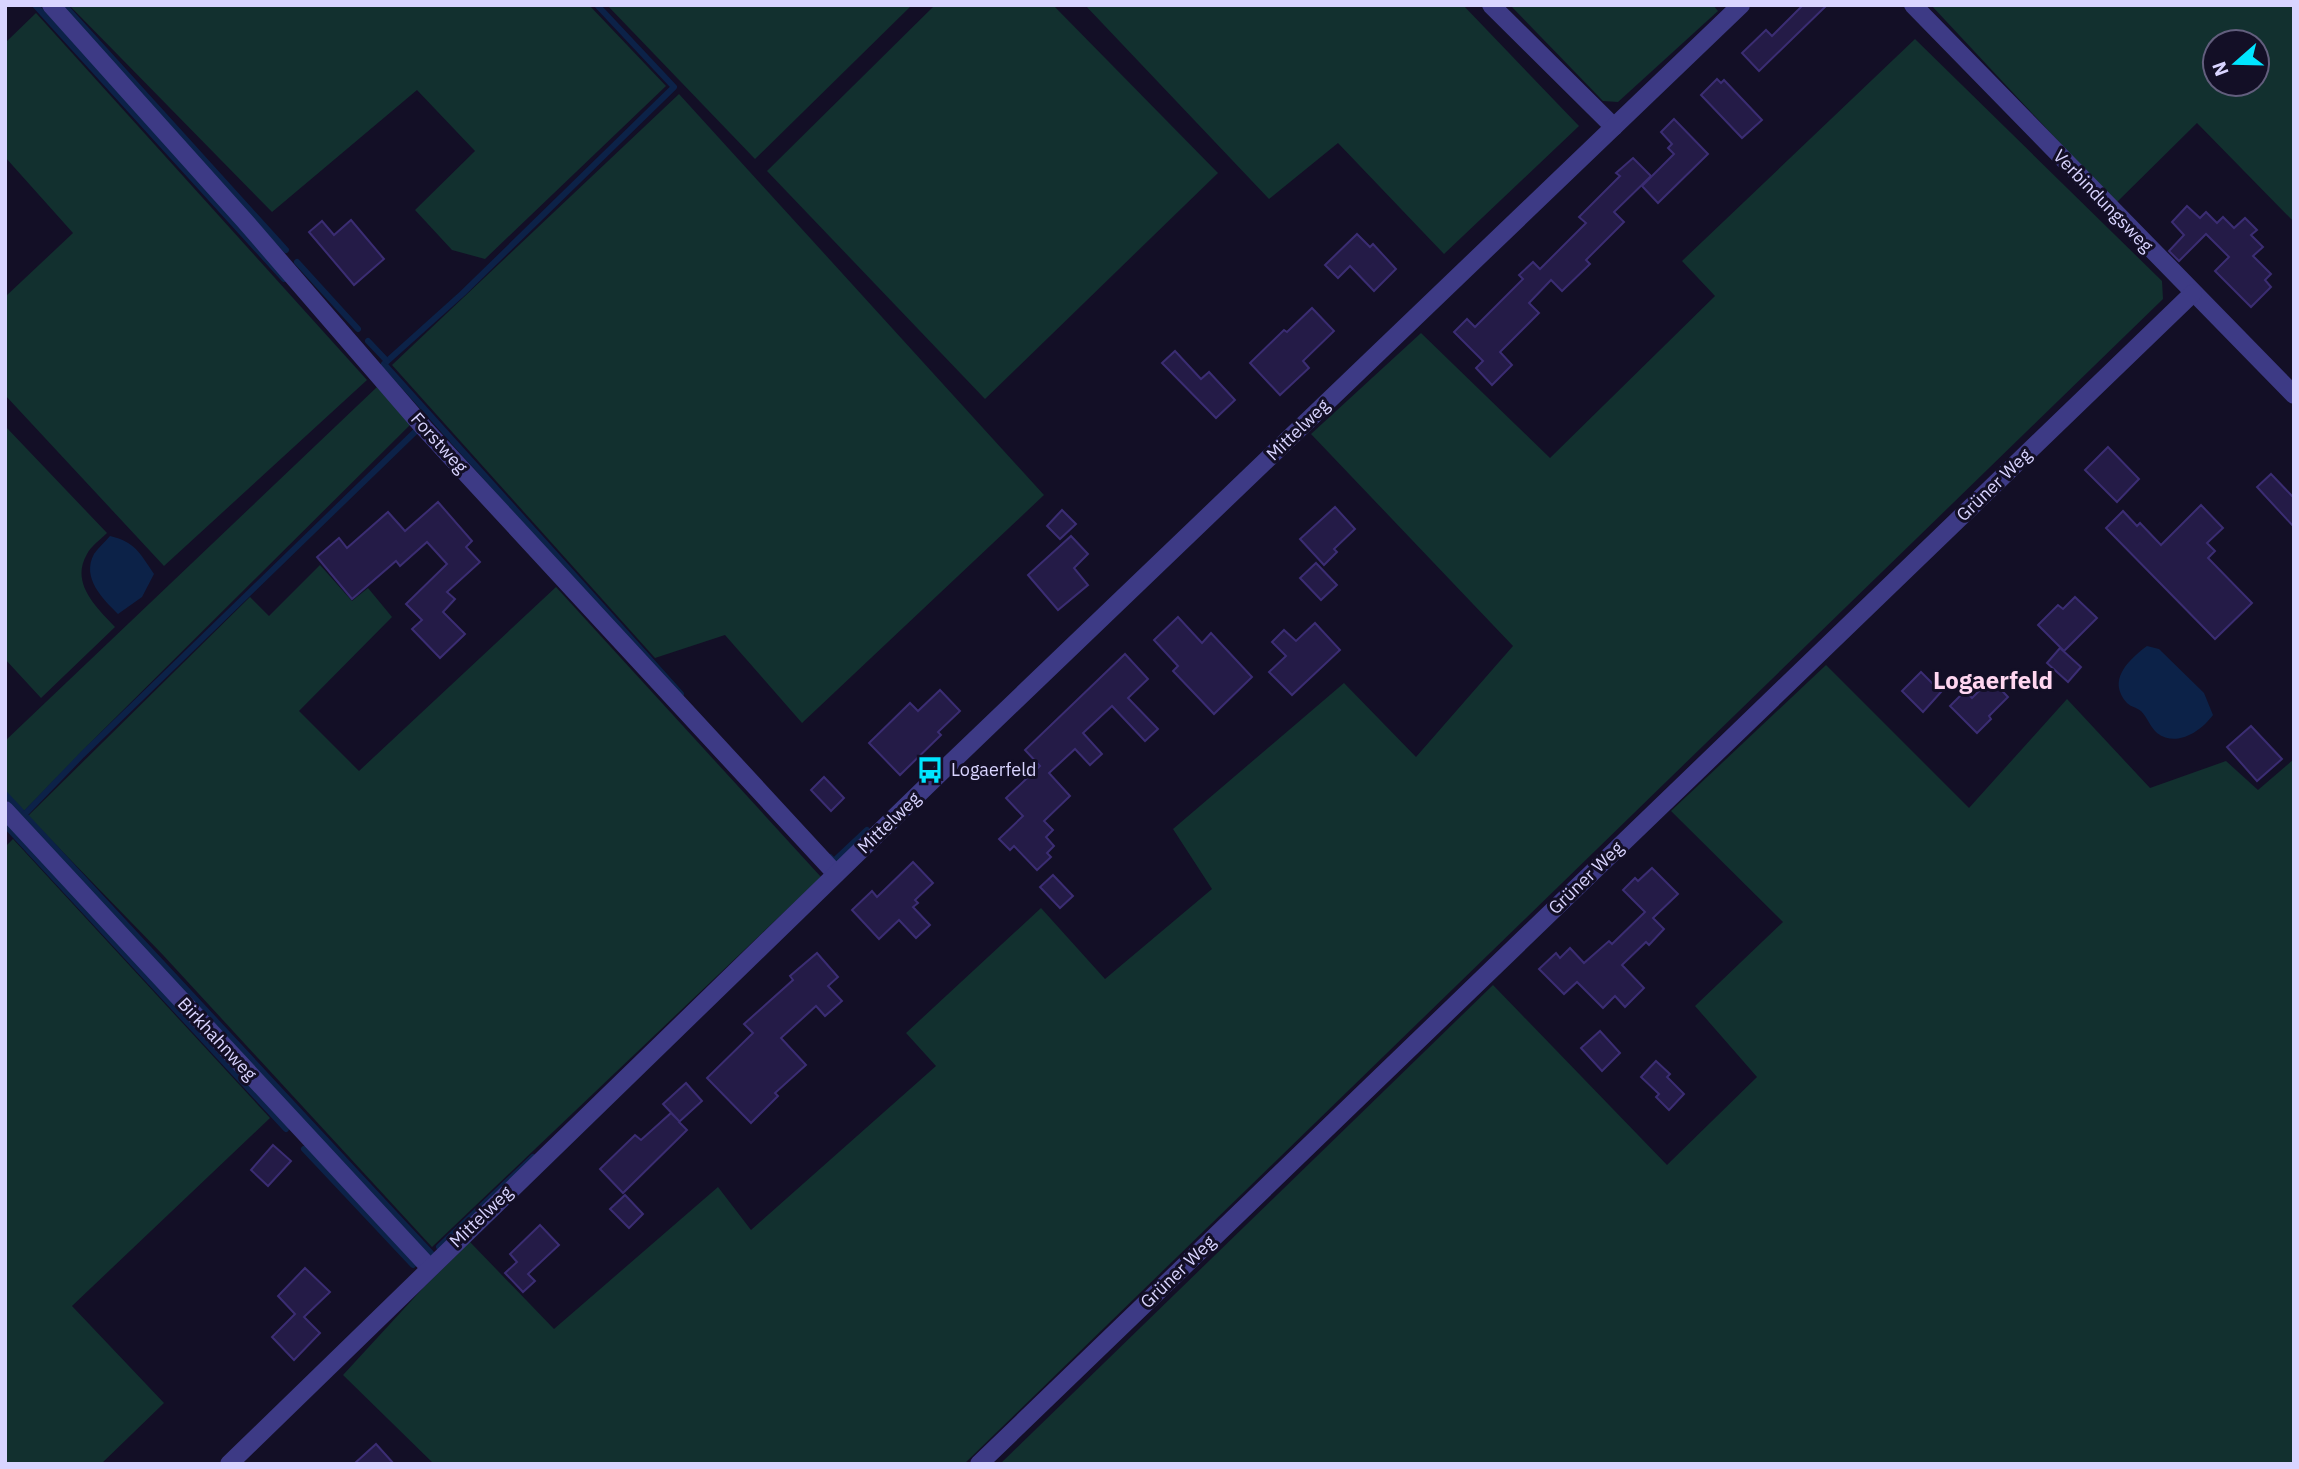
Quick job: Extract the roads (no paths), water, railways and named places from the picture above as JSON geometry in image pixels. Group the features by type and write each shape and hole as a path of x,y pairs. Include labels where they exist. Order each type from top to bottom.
{"street":[{"name":"Forstweg","path":"51,5 244,219 424,428 836,874"},
{"path":"1492,5 1614,127"},
{"name":"Mittelweg","path":"229,1464 836,874 1741,5"},
{"name":"Verbindungsweg","path":"1913,5 2294,395"},
{"name":"Grüner Weg","path":"979,1464 2193,293"},
{"name":"Birkhahnweg","path":"5,810 429,1267"}],"water":[{"path":"110,536 132,545 154,574 142,597 118,614 96,587 90,571 94,554"},
{"path":"2147,646 2159,649 2204,693 2213,715 2202,727 2188,736 2172,739 2157,733 2141,711 2121,695 2119,679 2122,672"}],"waterway":[{"path":"35,5 284,279"},
{"path":"64,5 286,250"},
{"path":"597,5 674,87 463,293 384,364 681,694"},
{"path":"297,262 358,329"},
{"path":"368,341 387,361"},
{"path":"24,815 82,755 419,428"},
{"path":"5,794 431,1253"},
{"path":"7,827 286,1129"},
{"path":"830,857 834,861 867,830"},
{"path":"304,1149 413,1265"},
{"path":"439,1247 533,1157"}],"place":[{"name":"Logaerfeld","path":"930,770"}],"district":[{"name":"Logaerfeld","path":"1993,681"}]}
